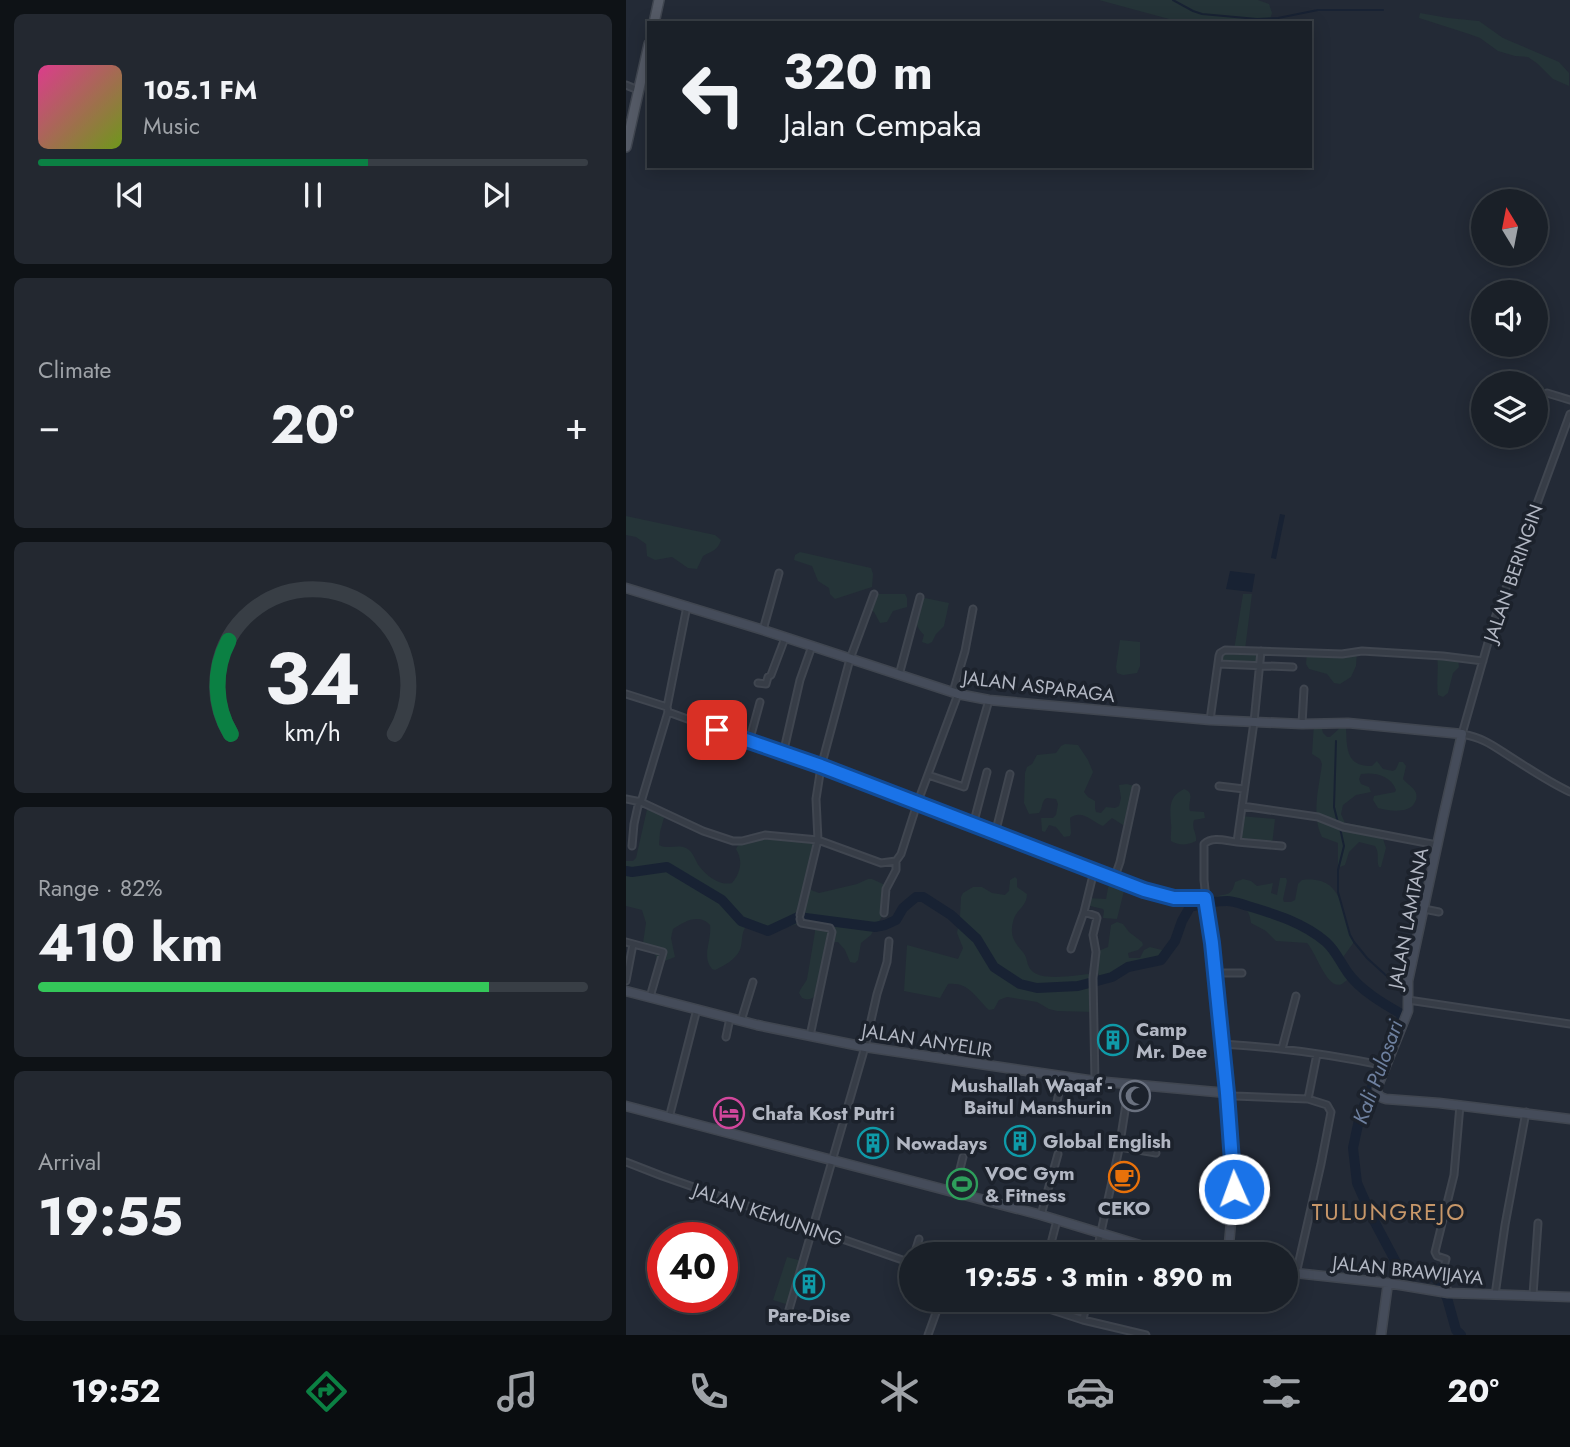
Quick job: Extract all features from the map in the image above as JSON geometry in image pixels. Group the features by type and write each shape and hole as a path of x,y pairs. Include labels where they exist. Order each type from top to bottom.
{"main road":[{"path":"654,21 659,0"},
{"path":"627,142 647,52"}],"street":[{"path":"626,85 638,90"},
{"path":"1548,393 1569,400"},
{"name":"JALAN BERINGIN","path":"1462,734 1495,618 1569,414"},
{"path":"763,630 779,573"},
{"name":"JALAN ASPARAGA","path":"626,589 687,606 956,693 989,700 1210,720 1348,723 1462,734"},
{"path":"810,1036 832,932 830,928 801,923 800,917 818,840 816,799 821,766 850,659 874,594"},
{"path":"899,675 920,597"},
{"path":"632,846 634,824 667,710 687,606"},
{"path":"884,913 886,889 896,870 896,861 901,854 956,693 973,609"},
{"path":"758,683 766,684 785,638"},
{"path":"783,754 798,687 812,646"},
{"path":"1210,720 1220,653 1225,650 1342,654 1362,651 1483,661"},
{"path":"1237,842 1261,652"},
{"path":"1218,664 1293,667"},
{"path":"1302,724 1304,689"},
{"path":"626,694 1163,896 1206,903"},
{"path":"928,775 964,787 989,700"},
{"path":"749,742 760,702"},
{"path":"1462,734 1488,741 1514,760 1569,792"},
{"name":"JALAN LAMTANA","path":"1460,1105 1386,1099 1380,1097 1377,1088 1381,1065 1408,1012 1408,981 1462,734"},
{"path":"973,825 987,772"},
{"path":"995,834 1010,774"},
{"path":"1219,786 1244,789"},
{"path":"1114,878 1136,788"},
{"path":"626,799 640,801 692,826 733,841 765,835 818,840 882,863 896,861"},
{"path":"1242,806 1318,817 1340,826 1437,845"},
{"path":"1229,1242 1234,1189 1203,851 1204,844 1215,839 1282,846"},
{"path":"1071,949 1094,871"},
{"path":"1423,909 1439,912"},
{"path":"1084,912 1097,918 1093,935 1096,952 1093,978 1095,1082"},
{"path":"786,1320 865,1047 887,962 889,941"},
{"path":"626,942 663,952 650,997"},
{"path":"626,981 633,944"},
{"path":"1215,973 1242,973"},
{"path":"742,1021 753,982"},
{"name":"JALAN ANYELIR","path":"626,990 742,1021 865,1047 1095,1082 1227,1093"},
{"path":"1282,1049 1296,996"},
{"path":"1408,1000 1569,1024"},
{"path":"669,1118 697,1010"},
{"path":"726,1037 730,1018"},
{"path":"1222,1044 1255,1045 1381,1065"},
{"path":"1308,1099 1317,1054"},
{"path":"1056,1107 1062,1077"},
{"path":"1099,1242 1120,1147 1129,1085"},
{"path":"1227,1093 1235,1097 1308,1099 1327,1105 1331,1112 1298,1265"},
{"path":"1445,1293 1442,1276 1446,1259 1437,1256 1435,1252 1454,1175 1460,1105 1569,1119"},
{"path":"626,1106 1134,1242"},
{"path":"1495,1295 1526,1112"},
{"path":"1120,1147 1156,1153"},
{"path":"1041,1215 1058,1154"},
{"path":"954,1193 963,1157"},
{"name":"JALAN KEMUNING","path":"626,1162 899,1258"},
{"path":"1051,1242 1057,1220"},
{"path":"1533,1295 1538,1223"},
{"name":"JALAN BRAWIJAYA","path":"1298,1274 1388,1283 1445,1293 1569,1297"},
{"path":"1381,1335 1388,1283"},
{"path":"928,1335 936,1312"},
{"path":"1060,1312 1146,1335"},
{"path":"1083,1320 1085,1312"}],"shaded area":[{"path":"1099,0 1258,0 1269,4 1272,13 1269,21 1169,19"},
{"path":"1420,13 1479,21 1503,38 1559,62 1569,73 1569,86 1553,79 1528,57 1498,51 1480,38 1419,18"},
{"path":"626,516 715,535 721,540 716,548 703,556 697,569 688,568 672,557 655,560 647,556 646,544 636,537 626,535"},
{"path":"800,552 871,568 872,587 835,599 829,588 818,581 812,566 794,560 795,555"},
{"path":"876,594 905,594 907,607 893,611 887,622 880,623 874,612 868,608"},
{"path":"1243,594 1252,594 1245,650 1261,651 1259,666 1218,664 1220,653 1234,650"},
{"path":"920,597 949,603 944,626 928,644 922,642 924,635 916,622"},
{"path":"1120,640 1140,642 1140,666 1137,673 1117,673"},
{"path":"1357,651 1356,666 1351,677 1340,684 1334,683 1327,674 1309,669 1306,664 1307,652"},
{"path":"1437,656 1458,658 1459,667 1453,673 1448,693 1443,697 1438,695"},
{"path":"1314,723 1321,726 1327,737 1342,726 1346,727 1349,754 1357,763 1372,766 1377,761 1383,769 1393,771 1399,762 1406,766 1403,779 1416,792 1415,802 1409,808 1393,811 1378,808 1373,800 1374,796 1396,790 1386,778 1371,774 1361,774 1359,779 1371,792 1356,795 1343,805 1341,814 1345,823 1380,829 1386,848 1381,867 1375,846 1359,842 1349,852 1345,865 1340,867 1338,843 1322,837 1316,810 1322,764 1320,759 1312,754"},
{"path":"1065,744 1078,745 1088,760 1093,772 1084,792 1095,801 1096,812 1101,813 1106,807 1119,806 1119,785 1138,787 1132,821 1123,825 1112,818 1103,826 1079,815 1070,818 1070,836 1064,837 1056,827 1049,825 1045,832 1042,831 1041,818 1053,818 1058,804 1056,799 1047,798 1039,813 1029,814 1024,803 1025,773 1037,755 1056,753"},
{"path":"1184,789 1190,793 1190,811 1204,812 1205,818 1194,820 1196,841 1177,844 1171,841 1171,804 1175,796"},
{"path":"648,805 665,814 659,845 688,849 702,870 718,882 727,884 735,879 740,862 736,849 742,843 750,839 773,836 818,840 809,883 811,890 819,893 868,879 883,884 886,889 884,913 871,935 861,943 858,960 855,963 850,962 838,942 829,942 826,945 815,995 811,999 804,999 799,993 807,979 815,927 797,924 770,931 748,924 743,932 740,950 727,964 715,970 707,959 710,925 697,919 673,929 671,938 675,957 657,961 655,953 643,943 646,923 642,910 626,906 626,861 636,858"},
{"path":"1240,816 1275,819 1272,845 1237,842"},
{"path":"1015,877 1017,887 1027,894 1014,918 1012,934 1029,968 1036,974 1050,977 1089,974 1093,978 1094,1012 1057,1011 1037,1002 1007,997 999,1000 994,1009 989,1010 971,991 955,984 948,984 940,998 904,991 907,945 958,959 963,948 957,933 963,893 973,887 982,887 992,893 1005,895 1009,891 1010,880"},
{"path":"1110,877 1126,883 1117,919 1103,918 1103,909 1086,905 1088,898 1106,899"},
{"path":"1280,878 1286,878 1287,881 1284,902 1295,900 1298,884 1302,880 1316,880 1334,890 1354,942 1341,960 1351,977 1342,984 1331,982 1307,943 1276,941 1266,931 1251,923 1249,915 1242,907 1226,906 1215,900 1217,896 1229,893 1235,882 1243,879 1257,886 1273,883 1271,893 1277,895"},
{"path":"1117,922 1123,924 1143,945 1128,953 1129,958 1140,958 1144,950 1150,947 1162,950 1165,955 1161,960 1128,967 1104,979 1096,971 1096,952 1108,947 1111,925"},
{"path":"787,1257 802,1261 789,1305 773,1300"}],"water":[{"path":"1280,514 1285,515 1276,559 1271,558"},
{"path":"1230,571 1255,574 1252,592 1226,589"}],"waterway":[{"path":"1173,0 1202,14 1257,19 1318,10 1383,10"},
{"path":"1336,741 1334,807 1338,823"},
{"path":"1340,828 1344,846 1338,870 1338,892 1350,935 1367,958 1402,990 1404,1001"},
{"name":"Kali Pulosari","path":"626,871 667,867 722,900 741,921 768,931 798,917 875,927 885,925 896,920 903,908 916,897 923,897 951,915 977,939 994,967 1020,984 1037,988 1078,986 1112,977 1128,967 1161,960 1175,941 1190,907 1213,902 1232,902 1289,920 1317,935 1333,949 1359,986 1403,1015 1398,1026"},
{"name":"Kali Pulosari","path":"1389,1047 1360,1115 1353,1148 1357,1183 1398,1266 1414,1274 1426,1272 1439,1281 1456,1330 1461,1335"}],"place":[{"name":"Camp Mr. Dee","path":"1113,1040"},
{"name":"Mushallah Waqaf - Baitul Manshurin","path":"1135,1096"},
{"name":"Chafa Kost Putri","path":"729,1113"},
{"name":"Global English","path":"1020,1141"},
{"name":"Nowadays","path":"873,1143"},
{"name":"CEKO","path":"1124,1177"},
{"name":"VOC Gym & Fitness","path":"962,1184"},
{"name":"Pare-Dise","path":"809,1284"}],"district":[{"name":"TULUNGREJO","path":"1389,1212"}],"route":[{"path":"717,730 821,766 1144,890 1174,898 1205,898 1227,1093 1234,1189"}]}
